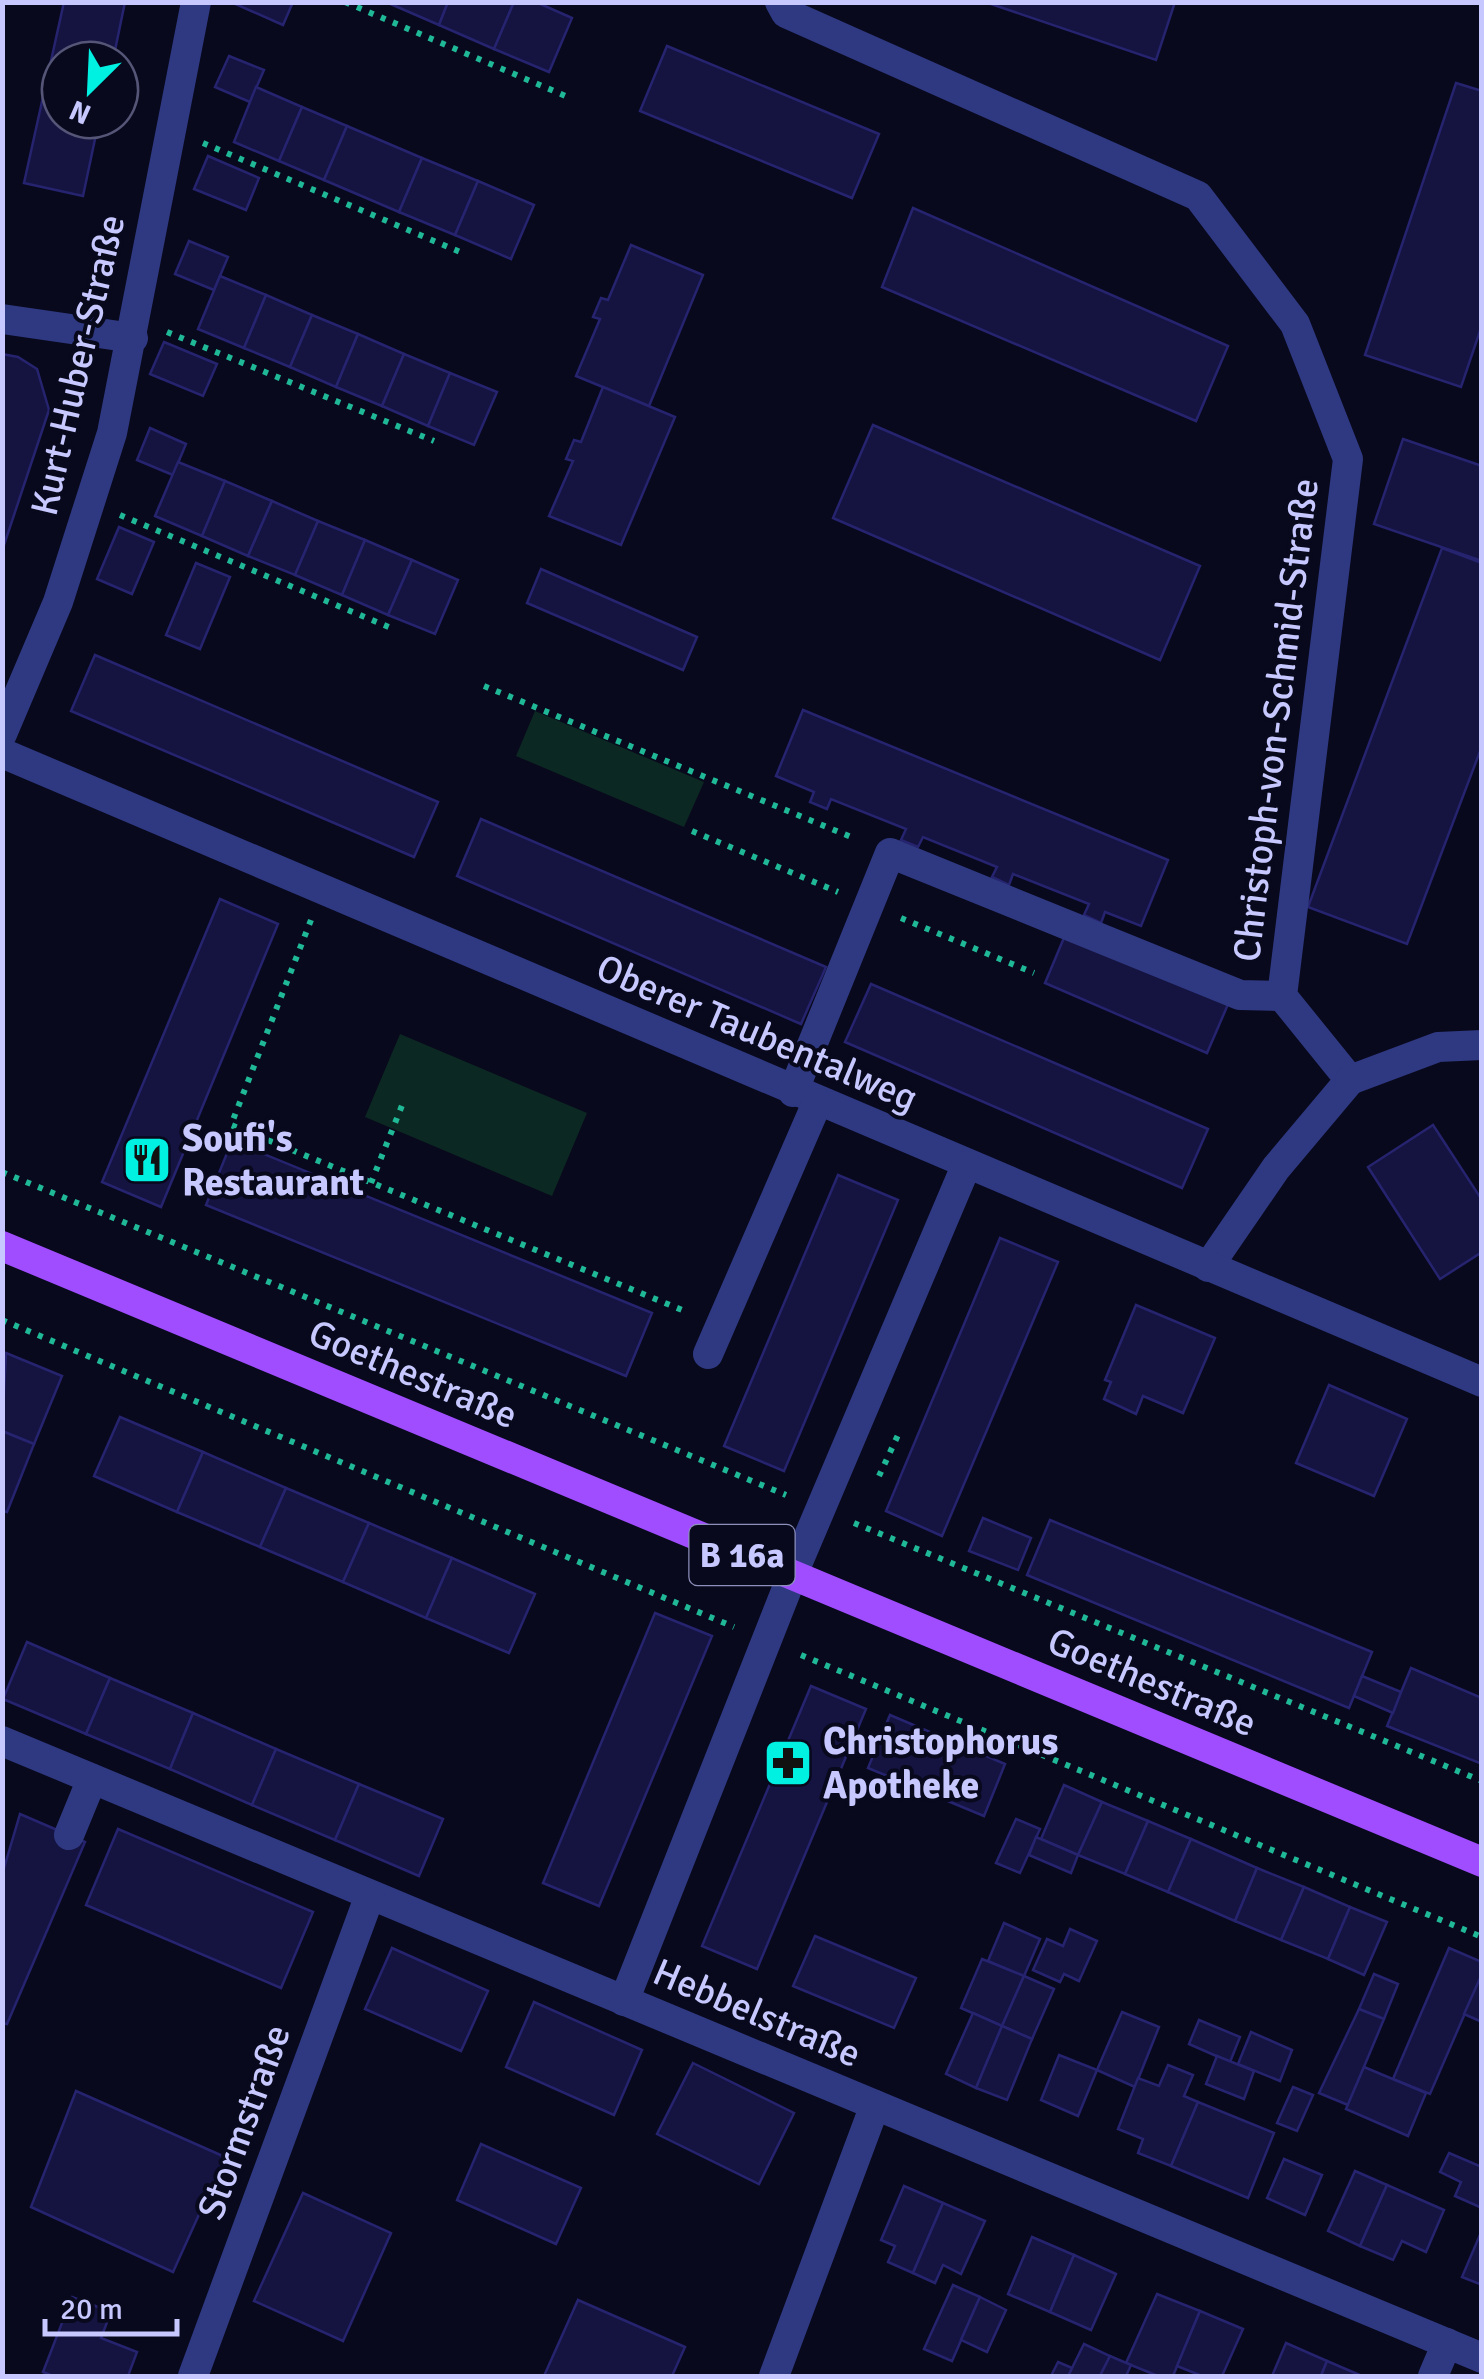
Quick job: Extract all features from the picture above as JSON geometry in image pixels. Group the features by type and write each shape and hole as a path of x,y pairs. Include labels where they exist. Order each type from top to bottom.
{"main road":[{"name":"Goethestraße","path":"2,1246 1482,1862"}],"street":[{"name":"Kurt-Huber-Straße","path":"5,723 92,506 133,332 196,2"},
{"name":"Christoph-von-Schmid-Straße","path":"780,2 786,13 1198,196 1294,324 1348,459 1282,996 1350,1080"},
{"path":"2,319 133,332"},
{"name":"Oberer Taubentalweg","path":"2,754 1482,1382"},
{"path":"708,1354 805,1097 890,853 1240,995 1282,996"},
{"path":"1208,1267 1276,1168 1350,1080 1438,1047 1482,1046"},
{"path":"624,2001 792,1576 966,1166"},
{"name":"Hebbelstraße","path":"2,1740 1482,2358"},
{"path":"69,1835 92,1779"},
{"name":"Stormstraße","path":"193,2376 370,1895"},
{"path":"774,2376 875,2105"},
{"path":"1433,2376 1446,2343"}],"path":[{"path":"345,2 568,97"},
{"path":"169,137 201,142 460,252"},
{"path":"133,332 164,330 434,441"},
{"path":"92,506 396,630"},
{"path":"484,686 890,853"},
{"path":"322,890 231,1125 720,1326"},
{"path":"371,1183 402,1102"},
{"path":"2,1172 1482,1781"},
{"path":"2,1320 1482,1937"}],"green space":[{"path":"535,711 704,782 684,827 516,756"},
{"path":"400,1034 587,1113 552,1196 365,1117"}],"building":[{"path":"64,2 125,2 117,40 56,40"},
{"path":"231,2 293,2 283,25"},
{"path":"386,2 448,2 439,25"},
{"path":"448,2 514,2 494,49 439,25"},
{"path":"514,2 536,2 572,18 549,72 494,49"},
{"path":"985,2 1175,2 1156,60"},
{"path":"667,46 879,134 852,198 640,111"},
{"path":"229,56 264,70 250,102 215,87"},
{"path":"1456,83 1482,91 1482,325 1461,387 1365,355"},
{"path":"256,87 302,107 279,161 234,142"},
{"path":"302,107 347,126 324,180 279,161"},
{"path":"40,111 40,140 95,140 83,196 24,183"},
{"path":"347,126 422,158 399,212 324,180"},
{"path":"208,156 259,178 246,210 194,189"},
{"path":"422,158 478,181 455,235 399,212"},
{"path":"478,181 534,205 511,259 455,235"},
{"path":"913,208 1228,346 1196,421 882,287"},
{"path":"189,241 228,257 214,290 175,274"},
{"path":"631,245 703,275 649,406 576,376 600,319 593,317 601,298 608,300"},
{"path":"220,276 266,295 244,348 198,329"},
{"path":"266,295 312,315 290,367 244,348"},
{"path":"312,315 358,334 336,387 290,367"},
{"path":"358,334 404,354 382,406 336,387"},
{"path":"164,342 217,364 203,396 150,374"},
{"path":"2,354 18,357 37,369 49,410 2,551"},
{"path":"404,354 450,373 428,426 382,406"},
{"path":"450,373 497,392 474,445 428,426"},
{"path":"603,387 675,417 621,545 549,516 573,461 566,459 574,440 581,442"},
{"path":"873,425 1200,566 1160,660 833,518"},
{"path":"150,428 186,444 173,475 137,460"},
{"path":"1403,439 1482,466 1482,561 1374,524"},
{"path":"178,462 225,481 202,536 155,516"},
{"path":"225,481 272,501 248,556 202,536"},
{"path":"272,501 318,521 295,575 248,556"},
{"path":"318,521 365,540 342,595 295,575"},
{"path":"119,527 154,542 132,594 97,579"},
{"path":"365,540 412,560 388,615 342,595"},
{"path":"1442,548 1482,563 1482,746 1407,944 1308,907"},
{"path":"412,560 458,580 435,634 388,615"},
{"path":"196,563 230,577 200,649 166,635"},
{"path":"541,569 697,637 683,670 527,603"},
{"path":"95,655 438,802 414,857 71,711"},
{"path":"803,710 1168,860 1141,926 1105,912 1101,923 1084,915 1089,904 1013,874 1009,885 992,877 997,867 923,837 918,847 901,840 906,829 831,799 827,809 810,802 814,792 776,776"},
{"path":"481,819 826,967 801,1024 457,876"},
{"path":"220,899 278,924 161,1207 102,1182"},
{"path":"1066,933 1229,1002 1207,1053 1045,983"},
{"path":"871,984 1208,1129 1182,1188 845,1042"},
{"path":"1433,1125 1482,1200 1482,1252 1440,1279 1368,1167"},
{"path":"232,1141 652,1313 626,1376 206,1205"},
{"path":"838,1175 898,1200 784,1471 724,1446"},
{"path":"1000,1238 1058,1262 942,1536 886,1511"},
{"path":"1136,1305 1215,1338 1183,1413 1143,1396 1136,1414 1104,1399 1111,1382 1105,1380"},
{"path":"6,1353 62,1376 34,1444 2,1431"},
{"path":"1329,1385 1407,1419 1374,1496 1296,1463"},
{"path":"120,1417 203,1452 177,1512 94,1476"},
{"path":"2,1431 34,1444 7,1512 2,1511"},
{"path":"203,1452 286,1488 260,1547 177,1512"},
{"path":"286,1488 369,1523 343,1582 260,1547"},
{"path":"983,1518 1031,1538 1018,1570 969,1551"},
{"path":"1050,1520 1372,1652 1349,1708 1027,1575"},
{"path":"369,1523 452,1558 426,1618 343,1582"},
{"path":"452,1558 535,1594 509,1653 426,1618"},
{"path":"655,1613 712,1636 599,1906 543,1883"},
{"path":"27,1642 110,1678 86,1734 3,1699"},
{"path":"1411,1668 1482,1698 1482,1764 1387,1726"},
{"path":"1362,1676 1401,1692 1393,1713 1354,1696"},
{"path":"110,1678 193,1713 170,1769 86,1734"},
{"path":"811,1686 866,1709 757,1969 702,1946"},
{"path":"193,1713 276,1749 252,1805 170,1769"},
{"path":"890,1715 1005,1764 984,1816 868,1768"},
{"path":"276,1749 359,1784 335,1840 252,1805"},
{"path":"359,1784 443,1819 419,1876 335,1840"},
{"path":"1064,1785 1102,1802 1078,1855 1041,1839"},
{"path":"1102,1802 1148,1821 1125,1874 1078,1855"},
{"path":"20,1814 85,1842 7,2024 2,2023 2,1875"},
{"path":"1016,1819 1040,1829 1020,1873 996,1863"},
{"path":"1148,1821 1191,1839 1168,1892 1125,1874"},
{"path":"118,1829 313,1912 281,1988 86,1905"},
{"path":"1036,1837 1078,1855 1071,1873 1029,1855"},
{"path":"1191,1839 1257,1868 1235,1921 1168,1892"},
{"path":"1257,1868 1304,1887 1281,1940 1235,1921"},
{"path":"1304,1887 1350,1907 1328,1959 1281,1940"},
{"path":"1350,1907 1387,1922 1364,1975 1328,1959"},
{"path":"1004,1923 1040,1939 1024,1976 988,1961"},
{"path":"1070,1929 1097,1941 1079,1981 1064,1974 1060,1982 1033,1970 1047,1939 1063,1946"},
{"path":"815,1936 916,1978 894,2028 793,1986"},
{"path":"392,1948 488,1991 461,2051 365,2009"},
{"path":"1449,1948 1482,1962 1482,1974 1430,2094 1393,2079"},
{"path":"982,1959 1024,1976 1002,2026 961,2008"},
{"path":"1374,1974 1398,1984 1384,2019 1359,2009"},
{"path":"1482,1974 1482,2022 1464,2014"},
{"path":"1024,1976 1054,1989 1032,2039 1002,2026"},
{"path":"534,2002 642,2050 614,2115 506,2067"},
{"path":"1359,2009 1384,2019 1348,2105 1319,2093"},
{"path":"1122,2012 1159,2027 1135,2087 1097,2070"},
{"path":"973,2013 1002,2026 976,2088 946,2074"},
{"path":"1199,2020 1240,2037 1230,2062 1189,2044"},
{"path":"1002,2026 1032,2039 1007,2100 976,2088"},
{"path":"1251,2032 1292,2050 1280,2081 1238,2064"},
{"path":"1059,2055 1097,2070 1078,2116 1041,2100"},
{"path":"1217,2056 1254,2071 1244,2099 1206,2084"},
{"path":"693,2063 794,2113 759,2184 657,2134"},
{"path":"1168,2065 1193,2075 1184,2096 1198,2102 1171,2166 1138,2153 1143,2139 1118,2129 1138,2078 1159,2086"},
{"path":"1364,2067 1426,2093 1408,2136 1346,2109"},
{"path":"1293,2087 1313,2095 1297,2131 1277,2123"},
{"path":"76,2091 225,2157 173,2272 31,2207"},
{"path":"1198,2102 1274,2133 1248,2198 1171,2166"},
{"path":"481,2144 581,2188 556,2244 457,2200"},
{"path":"1449,2153 1482,2167 1482,2208 1455,2196 1461,2182 1440,2172"},
{"path":"1284,2159 1322,2175 1305,2215 1267,2198"},
{"path":"1355,2171 1387,2185 1360,2246 1328,2231"},
{"path":"1387,2185 1444,2210 1426,2252 1402,2241 1393,2260 1360,2246"},
{"path":"904,2186 943,2203 913,2273 888,2262 895,2246 881,2240"},
{"path":"303,2193 391,2233 343,2341 254,2301"},
{"path":"943,2203 985,2221 961,2274 943,2265 935,2283 913,2273"},
{"path":"1482,2230 1482,2285 1462,2277"},
{"path":"1032,2237 1074,2255 1050,2312 1008,2294"},
{"path":"1074,2255 1116,2274 1091,2330 1050,2312"},
{"path":"953,2285 980,2297 952,2361 924,2349"},
{"path":"1157,2294 1200,2311 1173,2376 1158,2376 1126,2363"},
{"path":"72,2297 111,2312 101,2338 137,2352 128,2376 53,2376 43,2372"},
{"path":"980,2297 1006,2310 987,2352 961,2340"},
{"path":"578,2300 685,2347 672,2376 544,2376"},
{"path":"1200,2311 1243,2329 1222,2376 1202,2376 1177,2366"},
{"path":"1286,2343 1327,2361 1321,2376 1272,2376"},
{"path":"1084,2344 1110,2356 1100,2376 1068,2376"},
{"path":"1110,2356 1131,2365 1126,2376 1100,2376"},
{"path":"1327,2361 1362,2376 1321,2376"},
{"path":"1058,2362 1072,2368 1068,2376 1051,2376"}],"place":[{"name":"Soufi's Restaurant","path":"147,1160"},
{"name":"Christophorus Apotheke","path":"788,1763"}]}
